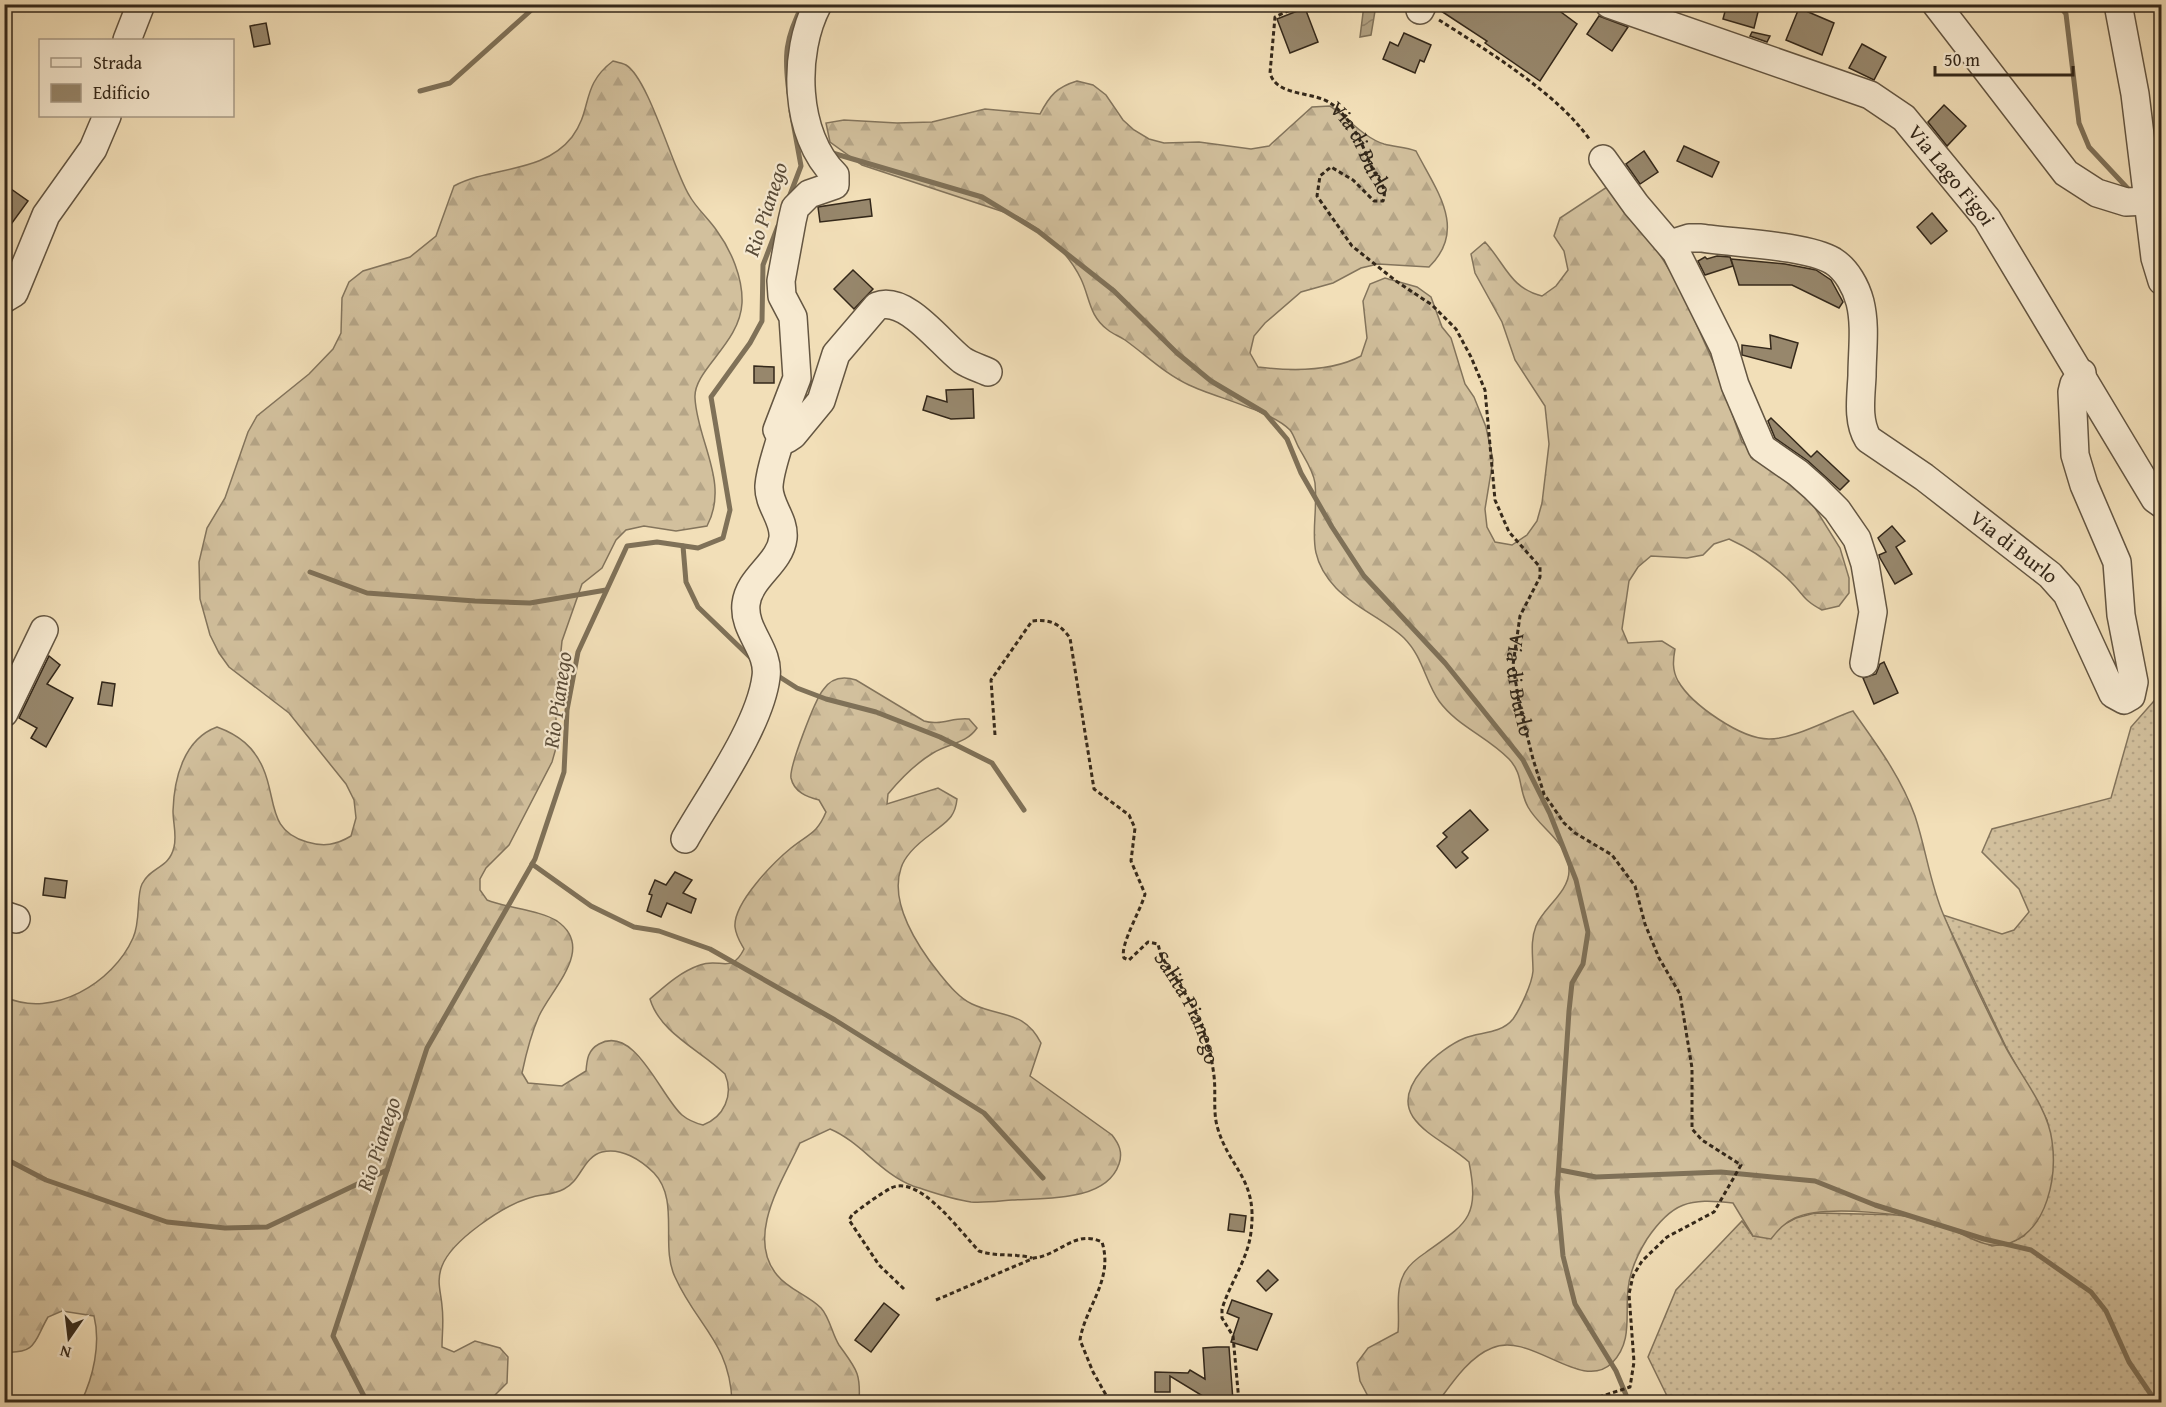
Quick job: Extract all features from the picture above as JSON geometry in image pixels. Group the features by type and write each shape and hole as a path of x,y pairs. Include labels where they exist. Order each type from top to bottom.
{"street":[{"path":"818,4 809,22 801,55 805,107 810,135 820,158 835,175 835,184 809,194 795,208 783,268 782,296 793,317 797,358 792,394 777,430 781,437 786,439 793,435 821,401 836,354 877,306 885,303 899,305 960,358 988,372"},
{"name":"Via Lago Figoi","path":"1609,4 1870,95 1904,118 1987,219 2082,373 2155,499 2162,504"},
{"path":"1936,4 2066,173 2097,194 2126,202 2148,201"},
{"path":"2118,4 2135,94 2155,258 2162,282"},
{"path":"134,39 141,6"},
{"path":"4,299 14,293 46,215 93,149 106,117"},
{"path":"1603,159 1636,205 1670,244 1724,348 1735,384 1762,448 1815,488 1837,510 1857,539 1872,594 1873,612 1864,663"},
{"name":"Via di Burlo","path":"1670,244 1689,238 1701,238 1813,253 1834,262 1844,270 1856,291 1863,319 1860,408 1863,431 1868,439 1924,477 2050,575 2067,594 2113,694 2124,700 2132,696 2134,688 2121,615 2117,562 2084,485 2075,455 2072,392 2074,384 2082,373"},
{"path":"685,839 756,712 766,677 766,657 749,626 746,605 750,587 779,551 783,541 784,528 769,486 781,437"},
{"path":"4,713 44,630"}],"path":[{"name":"Via di Burlo","path":"1303,4 1275,17 1270,73 1272,80 1280,87 1332,104 1346,118 1365,145 1373,169 1386,194 1383,201 1374,201 1353,180 1331,166 1320,176 1317,196 1352,246 1396,281 1432,305 1456,329 1471,357 1485,390 1495,500 1509,532 1540,567 1540,577 1520,616 1513,665 1519,703 1544,794 1564,823 1575,833 1612,855 1635,886 1645,924 1659,958 1676,982 1680,994 1692,1068 1692,1129 1702,1140 1741,1165 1714,1212 1667,1237 1642,1261 1633,1276 1629,1294 1634,1362 1630,1387 1584,1402"},
{"path":"1318,4 1334,9 1350,4"},
{"path":"1422,7 1545,94 1580,125 1603,159"},
{"name":"Salita Pianego","path":"995,735 991,680 1032,621 1047,620 1061,626 1070,638 1094,789 1129,815 1135,828 1131,861 1144,894 1138,916 1122,946 1124,958 1129,960 1148,942 1158,944 1161,956 1204,1026 1214,1077 1217,1125 1227,1152 1247,1182 1251,1206 1251,1233 1222,1308 1222,1318 1233,1336 1239,1402"},
{"path":"904,1289 879,1265 849,1220 852,1215 892,1187 904,1186 932,1199 979,1251 990,1254 1013,1253 1034,1258"},
{"path":"936,1300 1034,1258 1045,1257 1077,1238 1091,1237 1102,1242 1106,1255 1101,1282 1080,1340 1093,1372 1110,1402"}],"green space":[{"path":"613,61 626,65 635,74 643,88 689,195 727,247 738,274 742,303 734,331 708,366 696,388 697,414 714,478 713,510 707,526 676,531 644,526 626,530 616,540 602,568 582,584 562,641 556,701 556,748 552,762 509,845 486,868 480,879 480,890 487,900 550,917 568,932 572,943 572,956 568,968 539,1016 522,1073 528,1083 562,1086 586,1071 589,1055 595,1046 612,1041 624,1044 636,1053 682,1115 703,1125 717,1117 728,1097 728,1082 725,1074 662,1022 650,999 686,971 707,963 730,963 739,957 744,949 737,936 736,917 747,895 775,863 812,833 826,812 819,800 795,787 791,771 814,706 823,690 834,681 842,678 851,679 924,721 936,723 969,719 977,728 968,737 933,753 920,762 888,794 887,804 938,788 957,799 954,811 948,819 918,845 903,863 898,881 902,910 923,951 958,994 972,1004 1020,1020 1034,1032 1041,1043 1030,1076 1112,1135 1120,1148 1119,1164 1112,1176 1101,1185 1073,1196 971,1202 902,1181 852,1142 830,1129 800,1143 770,1208 765,1243 768,1260 782,1280 816,1303 824,1312 837,1341 856,1371 859,1402 732,1402 730,1382 719,1349 684,1294 671,1265 668,1210 662,1184 654,1173 637,1159 616,1151 609,1151 590,1159 574,1181 564,1189 518,1202 493,1216 467,1235 442,1266 439,1282 443,1316 442,1347 454,1352 475,1341 500,1348 508,1357 507,1383 488,1402 81,1402 95,1360 97,1338 94,1316 62,1311 48,1317 37,1339 29,1348 23,1351 5,1352 5,997 23,1003 61,1000 80,993 96,982 124,954 135,931 142,884 172,854 175,838 174,798 183,761 196,741 217,727 239,738 255,754 263,768 275,812 285,830 294,837 307,842 324,845 351,836 356,818 354,800 346,784 289,713 229,667 210,635 200,599 199,562 207,528 225,498 248,432 257,416 309,374 333,349 341,333 342,298 349,282 363,271 410,257 436,236 454,186 484,175 532,163 560,149 578,127 596,79"},
{"path":"1077,81 1093,85 1106,95 1123,120 1134,130 1149,139 1164,143 1199,142 1251,149 1269,146 1312,107 1330,106 1377,141 1416,151 1445,209 1447,224 1446,238 1440,253 1429,267 1378,264 1361,268 1333,283 1301,292 1265,323 1254,336 1250,353 1258,367 1311,369 1337,365 1361,356 1367,338 1363,301 1370,284 1385,278 1417,287 1431,297 1442,327 1451,338 1465,384 1474,397 1486,427 1493,460 1485,509 1487,527 1495,542 1512,545 1527,535 1537,521 1542,503 1549,444 1545,406 1515,360 1502,322 1475,273 1471,254 1485,242 1515,281 1531,292 1542,296 1556,286 1568,270 1564,251 1554,236 1560,218 1607,187 1643,228 1679,285 1718,373 1742,442 1793,483 1815,508 1840,548 1849,578 1849,593 1839,606 1822,610 1807,600 1769,563 1729,539 1714,544 1703,555 1687,558 1651,556 1638,567 1629,581 1622,629 1628,643 1662,641 1675,649 1673,661 1678,681 1694,700 1732,727 1758,737 1779,738 1853,711 1879,749 1903,788 1915,816 1935,892 1959,950 2006,1048 2040,1104 2049,1129 2053,1155 2051,1185 2041,1214 2023,1236 2010,1243 1992,1245 1928,1221 1890,1214 1847,1211 1809,1214 1795,1218 1771,1239 1753,1236 1733,1203 1693,1202 1683,1205 1665,1217 1640,1251 1629,1282 1626,1337 1619,1355 1612,1363 1600,1370 1586,1371 1523,1347 1507,1345 1492,1348 1476,1358 1462,1371 1438,1402 1371,1402 1360,1381 1357,1363 1368,1348 1398,1332 1398,1296 1405,1272 1415,1260 1460,1226 1467,1217 1473,1196 1469,1162 1418,1124 1408,1105 1409,1093 1422,1070 1444,1050 1465,1038 1503,1027 1513,1019 1532,976 1532,943 1536,926 1565,886 1569,871 1568,861 1559,844 1528,807 1519,776 1509,759 1446,710 1434,693 1416,653 1404,638 1344,595 1326,575 1315,550 1314,478 1290,430 1282,423 1257,411 1180,381 1108,330 1093,313 1076,269 1062,251 1036,228 1016,216 862,165 830,142 826,123 844,120 932,122 985,109 1040,114 1055,93 1064,86"},
{"path":"2161,693 2161,1402 1670,1402 1648,1357 1676,1290 1742,1221 1753,1236 1796,1218 1815,1213 1906,1215 1942,1225 1992,1246 2009,1243 2024,1236 2035,1222 2053,1155 2047,1120 2006,1047 1943,915 2002,934 2014,930 2029,912 2019,889 1982,852 1992,829 2111,798 2131,727"}],"water":[{"path":"1364,5 1376,5 1371,35 1360,37"}],"building":[{"path":"1438,4 1550,4 1577,24 1540,81 1485,43 1487,41 1438,9"},
{"path":"1727,4 1760,4 1754,28 1723,19"},
{"path":"1305,8 1318,42 1290,53 1277,19"},
{"path":"1799,8 1834,23 1822,55 1786,40"},
{"path":"1599,16 1628,27 1612,51 1587,34"},
{"path":"266,23 270,44 254,47 250,26"},
{"path":"1752,32 1770,36 1767,42 1750,36"},
{"path":"1404,33 1431,45 1424,62 1420,60 1415,73 1383,59 1390,42 1398,46"},
{"path":"1862,44 1886,57 1874,80 1849,68"},
{"path":"1944,105 1966,126 1947,146 1928,122"},
{"path":"1684,146 1719,162 1712,177 1677,161"},
{"path":"1644,151 1658,172 1640,184 1626,164"},
{"path":"4,184 28,201 4,234"},
{"path":"870,199 872,216 820,222 818,207"},
{"path":"1932,213 1947,231 1931,244 1917,227"},
{"path":"1717,256 1730,257 1733,266 1705,275 1698,261 1705,257 1707,259"},
{"path":"1731,259 1785,264 1816,270 1831,280 1843,302 1839,308 1792,285 1739,285"},
{"path":"853,270 873,289 854,309 834,289"},
{"path":"1770,335 1798,343 1791,368 1742,355 1742,345 1771,349"},
{"path":"754,366 774,367 774,383 754,383"},
{"path":"973,389 974,418 951,419 923,410 927,396 947,402 946,390"},
{"path":"1771,418 1811,457 1817,451 1849,481 1840,490 1808,461 1775,438 1768,421"},
{"path":"1892,526 1905,541 1896,547 1912,574 1895,584 1880,558 1879,555 1886,552 1878,538"},
{"path":"49,656 60,665 47,684 73,698 46,747 31,738 37,728 19,718"},
{"path":"1884,662 1898,693 1874,704 1863,678 1876,674 1880,664"},
{"path":"102,682 115,684 112,706 98,704"},
{"path":"1470,810 1488,830 1462,852 1468,858 1456,868 1437,846 1447,837 1443,833"},
{"path":"675,872 692,880 683,893 696,899 691,913 667,903 661,917 647,911 652,895 649,894 655,880 666,885"},
{"path":"45,878 67,881 65,898 43,895"},
{"path":"1230,1214 1246,1216 1244,1232 1228,1230"},
{"path":"1268,1270 1278,1280 1266,1291 1257,1281"},
{"path":"1232,1300 1272,1314 1257,1350 1231,1342 1239,1318 1227,1313"},
{"path":"884,1303 899,1315 871,1352 855,1340"},
{"path":"1229,1347 1233,1401 1206,1402 1206,1398 1170,1376 1170,1392 1155,1392 1155,1372 1188,1373 1190,1370 1205,1379 1203,1348"}],"waterway":[{"path":"420,91 450,83 538,4"},
{"name":"Rio Pianego","path":"789,93 787,47 803,4"},
{"path":"2058,4 2066,14 2079,123 2089,147 2132,193"},
{"name":"Rio Pianego","path":"788,200 801,166 791,111"},
{"path":"829,152 982,197 1038,231 1114,291 1177,353 1211,381 1265,413 1287,439 1301,473 1364,576 1445,663 1523,760 1550,814 1576,880 1588,932 1583,964 1572,983 1569,1011 1557,1192 1563,1256 1575,1304 1616,1371 1629,1402"},
{"name":"Rio Pianego","path":"367,1402 333,1336 427,1048 535,859 564,772 567,710 578,652 627,546 657,542 698,548 723,538 730,510 711,397 750,343 762,321 763,265 778,226"},
{"path":"683,546 686,582 698,607 752,659"},
{"path":"310,572 367,593 475,601 530,603 606,590"},
{"path":"775,674 797,688 826,699 876,712 940,737 992,763 1024,810"},
{"path":"532,864 591,906 634,927 659,931 710,949 835,1020 984,1113 1043,1178"},
{"path":"4,1158 46,1180 167,1222 225,1228 267,1227 387,1170"},
{"path":"1560,1170 1596,1177 1721,1172 1815,1181 1875,1205 1984,1239 2031,1250 2091,1292 2106,1311 2129,1362 2156,1402"}]}
